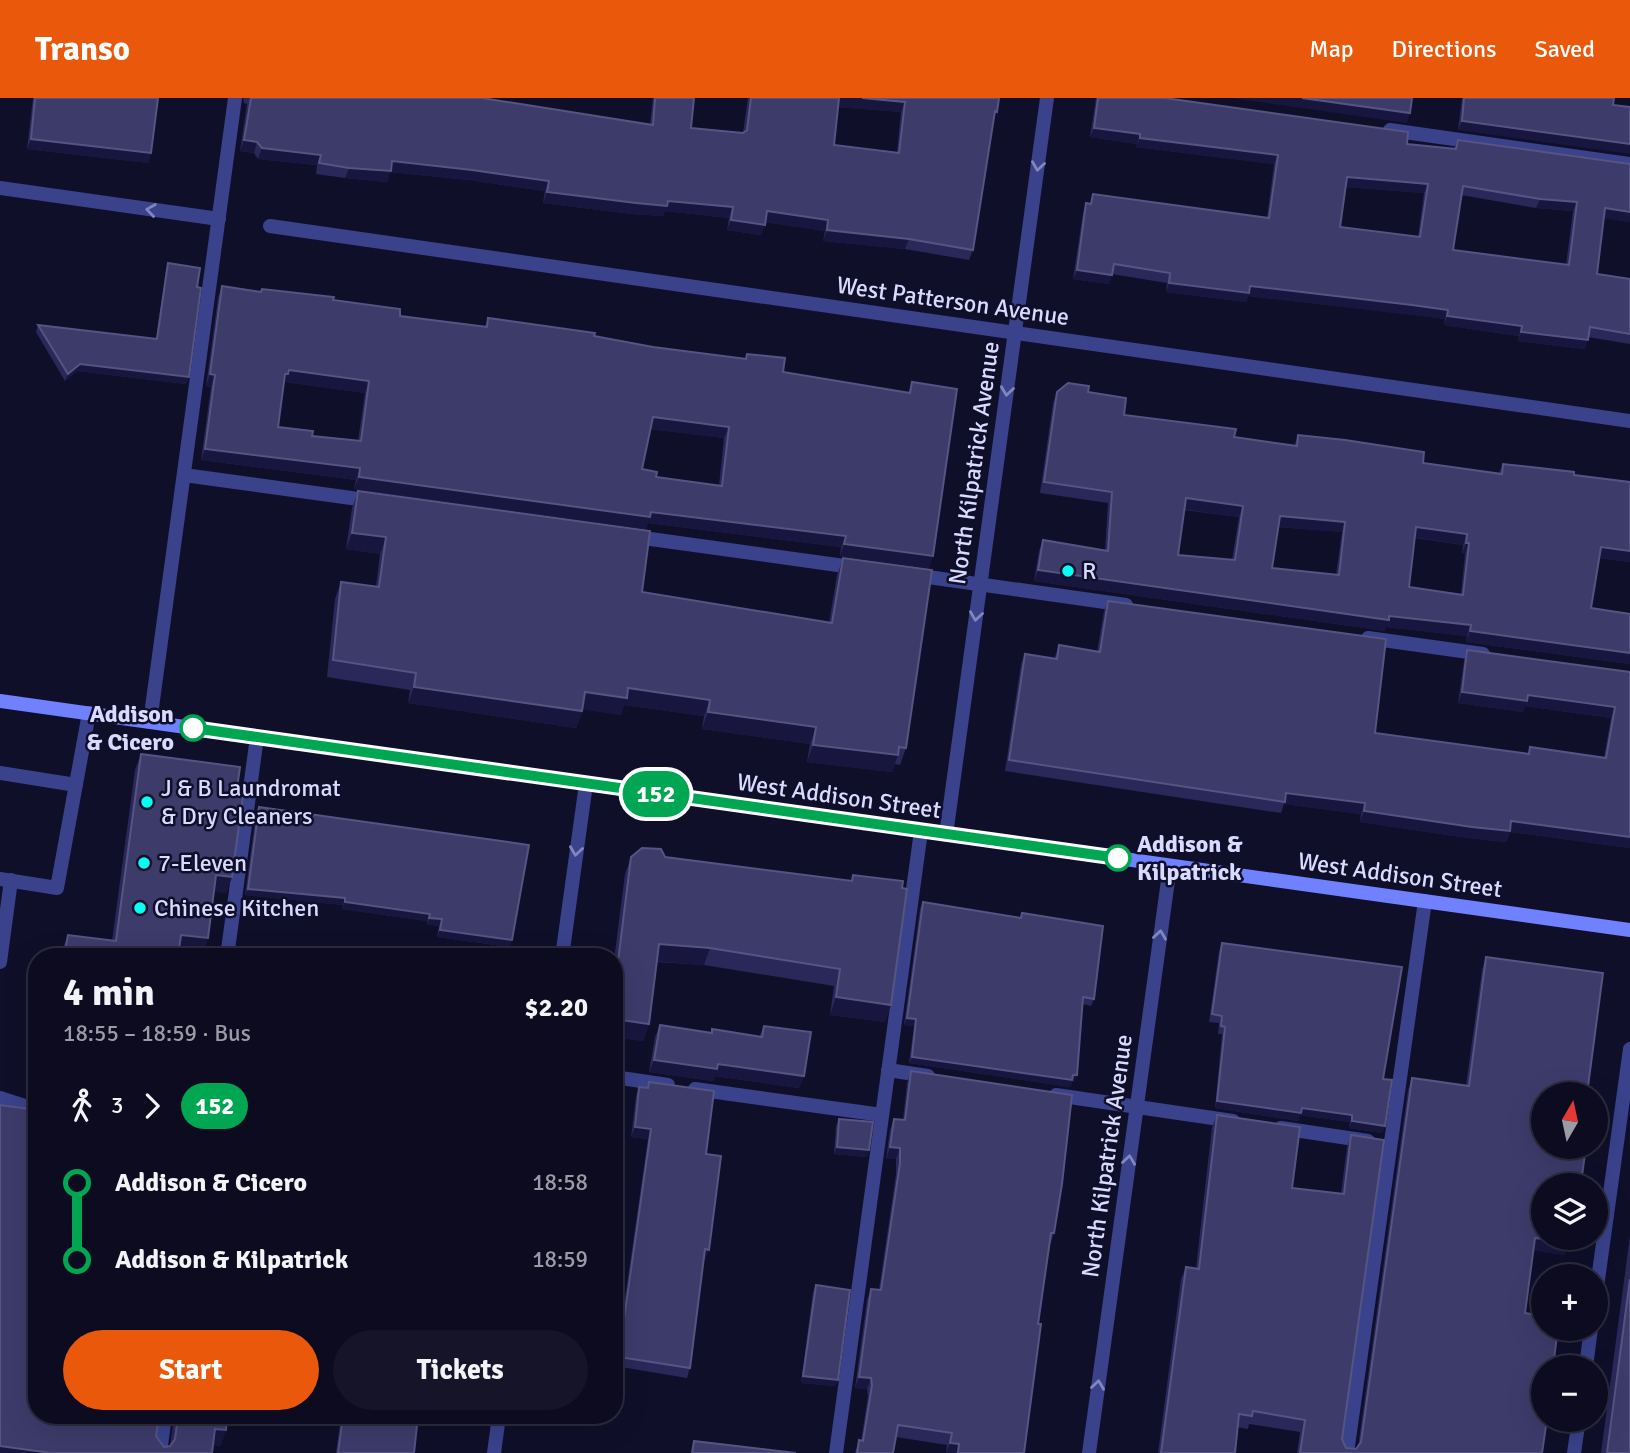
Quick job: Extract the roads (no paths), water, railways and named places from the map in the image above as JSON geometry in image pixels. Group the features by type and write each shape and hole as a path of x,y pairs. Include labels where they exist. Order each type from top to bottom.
{"main road":[{"name":"West Addison Street","path":"0,701 1630,930"}],"street":[{"path":"150,722 235,98"},
{"name":"North Kilpatrick Avenue","path":"946,835 1047,98"},
{"path":"1369,127 1630,164"},
{"path":"0,188 219,219"},
{"name":"West Patterson Avenue","path":"270,226 1630,421"},
{"path":"184,475 389,503"},
{"path":"608,533 1147,608"},
{"path":"1354,636 1492,655"},
{"path":"0,962 6,880 57,888 89,713"},
{"path":"228,948 257,737"},
{"path":"0,773 76,785"},
{"path":"563,948 586,784"},
{"path":"836,1453 921,831"},
{"name":"North Kilpatrick Avenue","path":"1089,1453 1170,866"},
{"path":"1347,1453 1425,901"},
{"path":"1600,1264 1630,1049"},
{"path":"888,1070 943,1078"},
{"path":"623,1078 882,1115"},
{"path":"1040,1092 1391,1144"},
{"path":"0,1098 28,1107"},
{"path":"160,1453 164,1424"},
{"path":"494,1453 498,1424"},
{"path":"1574,1453 1577,1432"}],"place":[{"name":"R","path":"1068,571"},
{"name":"Addison & Cicero","path":"193,728"},
{"name":"J & B Laundromat & Dry Cleaners","path":"147,802"},
{"name":"Addison & Kilpatrick","path":"1118,858"},
{"name":"7-Eleven","path":"144,863"},
{"name":"Chinese Kitchen","path":"140,908"}]}
